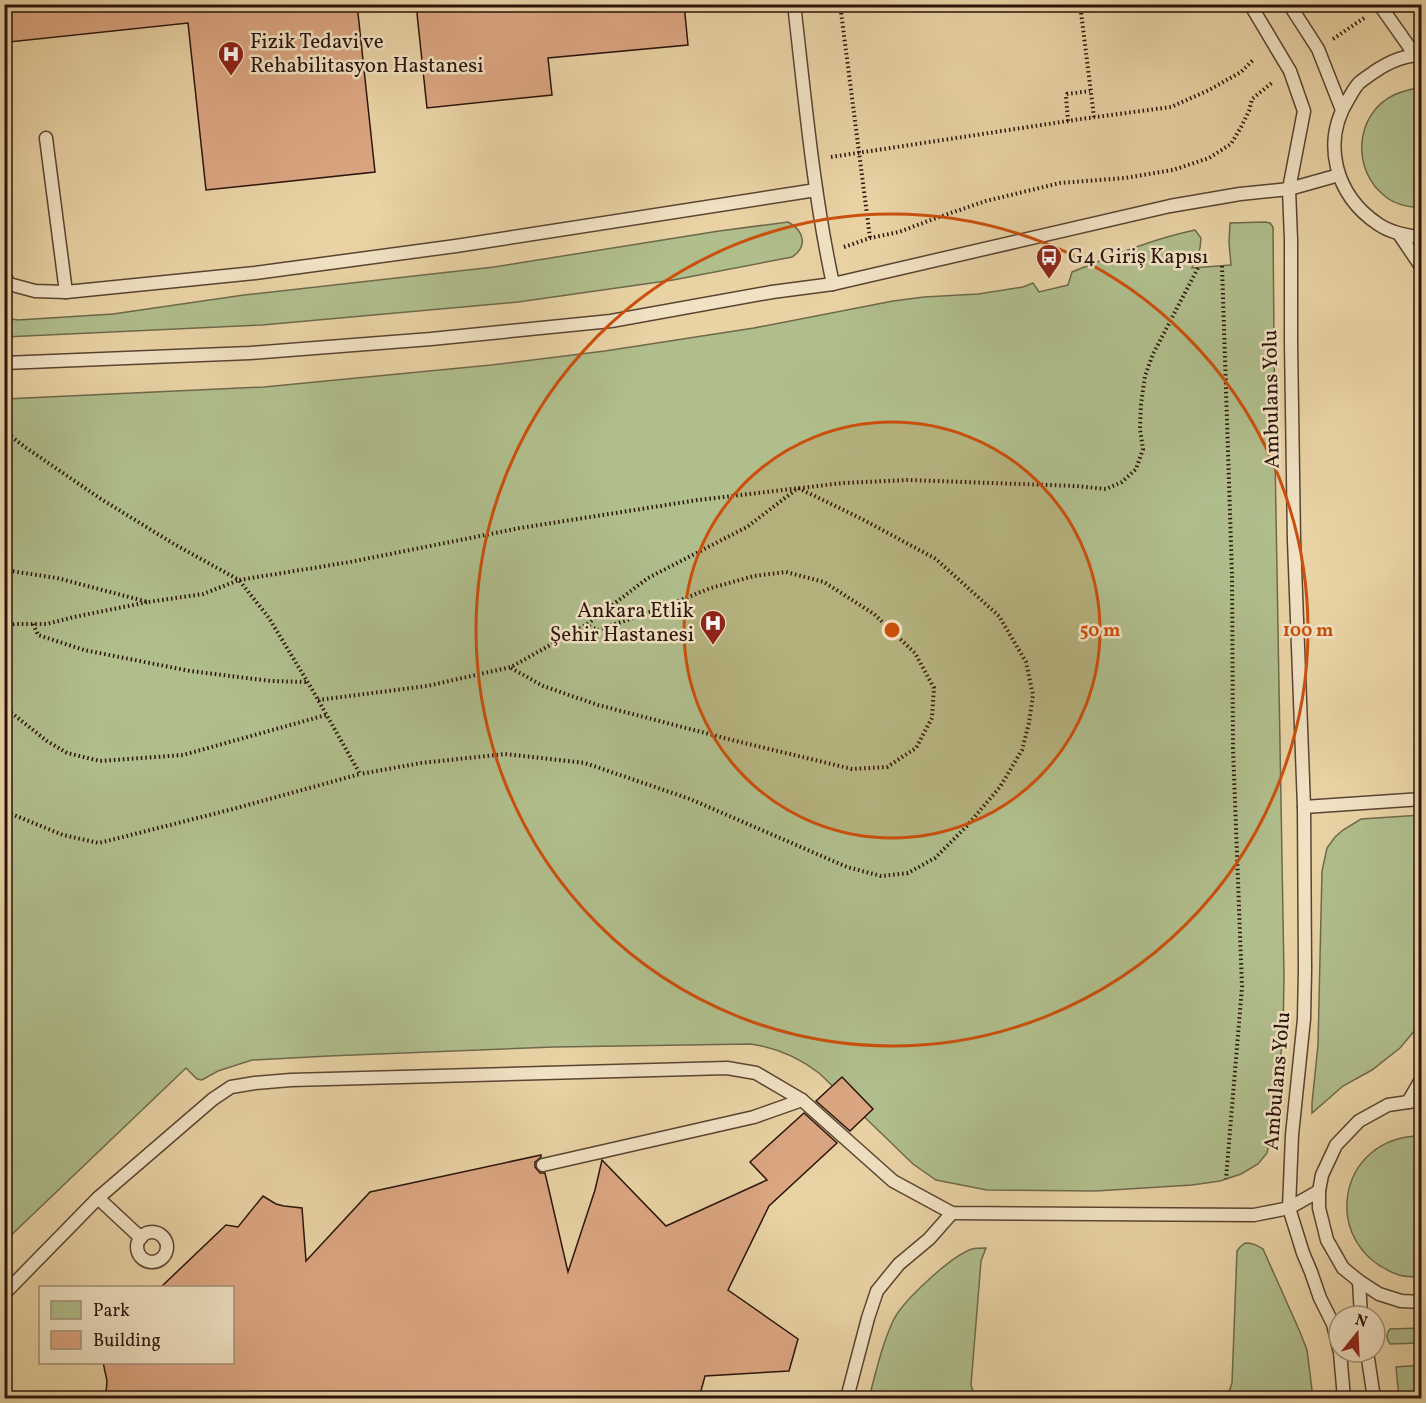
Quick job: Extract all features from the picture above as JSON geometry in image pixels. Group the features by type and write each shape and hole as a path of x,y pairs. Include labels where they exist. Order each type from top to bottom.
{"lane":[{"path":"794,4 816,190 833,284"},
{"name":"Ambulans Yolu","path":"1250,4 1290,71 1304,111 1289,189 1294,529 1304,807 1304,1019 1292,1136 1289,1208 1303,1253 1327,1312"},
{"path":"1289,4 1318,49 1342,110"},
{"path":"1379,4 1418,55 1384,64 1359,83 1342,110 1336,129 1334,149 1339,175 1348,195 1362,212 1379,225 1399,234 1422,238"},
{"path":"46,138 66,292"},
{"path":"4,363 250,353 431,339 611,321 772,292 833,284 1170,206 1240,194 1289,189 1339,175"},
{"path":"4,275 9,284 35,291 66,292 255,273 456,246 816,190"},
{"path":"1399,234 1422,268"},
{"path":"1304,807 1422,799"},
{"path":"4,1294 98,1198 213,1099 231,1087 255,1083 727,1068 756,1073 802,1100 893,1181 952,1213 1254,1215 1289,1208 1319,1191"},
{"path":"1408,1102 1422,1078"},
{"path":"543,1165 754,1117 802,1100"},
{"path":"1422,1100 1388,1105 1359,1121 1336,1145 1322,1175 1319,1191 1319,1208 1326,1240 1343,1268 1378,1294 1401,1301 1422,1302"},
{"path":"98,1198 141,1238"},
{"path":"847,1398 877,1291 899,1264 929,1239 952,1213"},
{"path":"1359,1281 1360,1304"},
{"name":"Ambulans Yolu","path":"1340,1364 1344,1398"},
{"path":"1368,1364 1374,1398"}],"path":[{"path":"840,4 870,238"},
{"path":"1080,4 1094,117"},
{"path":"812,160 1171,107 1241,72 1254,59"},
{"path":"826,253 870,238 899,232 986,201 1060,183 1125,178 1173,170 1209,158 1231,144 1245,120 1252,99 1277,79"},
{"path":"1068,121 1067,94 1090,91"},
{"path":"1222,266 1232,575 1234,782 1242,987 1226,1179"},
{"path":"4,626 47,624 148,602 203,594 239,580 350,562 520,528 698,500 843,483 908,480 1106,489 1122,482 1136,469 1143,449 1140,429 1145,376 1153,354 1198,268"},
{"path":"4,431 101,499 174,544 239,580 270,618 360,774"},
{"path":"318,700 427,686 511,667 586,625 648,578 747,527 798,488"},
{"path":"4,811 63,835 99,843 360,774 421,763 505,754 585,763 690,799 847,867 881,876 908,873 935,858 965,828 1000,787 1022,750 1033,695 1026,662 999,616 936,559 798,488"},
{"path":"4,570 57,578 148,602"},
{"path":"511,667 543,686 598,705 852,769 887,767 916,748 932,718 934,688 915,653 874,614 824,582 786,572 754,576 711,588 598,630 586,625"},
{"path":"33,624 38,635 84,650 190,671 271,681 308,682"},
{"path":"4,707 47,741 68,753 100,761 183,756 326,715"}],"green space":[{"path":"1412,89 1421,89 1421,208 1398,204 1386,197 1367,173 1363,158 1362,143 1371,115 1394,95"},
{"path":"788,222 797,229 802,238 801,248 792,257 673,280 518,302 262,325 5,337 5,318 18,320 113,314 244,295 494,267"},
{"path":"1230,223 1270,223 1273,227 1284,975 1283,1035 1272,1131 1267,1153 1258,1164 1241,1174 1220,1181 1096,1191 987,1190 936,1180 913,1164 819,1073 787,1054 751,1044 554,1047 252,1060 218,1071 202,1080 197,1079 186,1068 5,1241 5,399 264,387 491,365 605,351 754,328 893,301 978,294 1023,287 1033,283 1039,292 1068,285 1072,272 1102,260 1148,243 1195,230 1201,238 1200,248 1192,268 1231,265"},
{"path":"1421,815 1421,1023 1400,1048 1372,1070 1343,1086 1312,1113 1318,1045 1322,871 1327,848 1343,830 1361,819"},
{"path":"1421,1136 1421,1277 1407,1277 1373,1261 1356,1241 1348,1219 1348,1195 1355,1173 1370,1154 1392,1141"},
{"path":"1245,1243 1254,1244 1263,1249 1300,1332 1307,1350 1313,1398 1227,1398 1232,1383 1237,1251"},
{"path":"986,1248 981,1261 971,1385 975,1398 869,1398 886,1338 899,1311 952,1260 972,1249"},
{"path":"1421,1328 1421,1343 1390,1344 1387,1334 1390,1329"},
{"path":"1421,1365 1421,1398 1399,1398 1396,1367"}],"building":[{"name":"Fizik Tedavi ve Rehabilitasyon Hastanesi","path":"5,4 357,4 375,172 206,190 188,23 9,42"},
{"name":"Fizik Tedavi ve Rehabilitasyon Hastanesi","path":"416,4 684,4 688,45 548,58 552,95 427,108"},
{"path":"842,1077 873,1109 850,1131 816,1101"},
{"path":"804,1113 837,1143 769,1206 728,1290 798,1339 789,1371 705,1376 699,1398 145,1398 106,1393 107,1381 103,1364 234,1364 234,1286 162,1286 226,1225 238,1227 263,1196 276,1204 302,1208 306,1261 370,1192 541,1155 535,1162 535,1167 540,1173 545,1173 568,1272 595,1190 602,1160 666,1226 767,1180 750,1162"}],"place":[{"name":"Fizik Tedavi ve Rehabilitasyon Hastanesi","path":"231,77"},
{"name":"G4 Giriş Kapısı","path":"1049,280"},
{"name":"Ankara Etlik Şehir Hastanesi","path":"713,646"}]}
